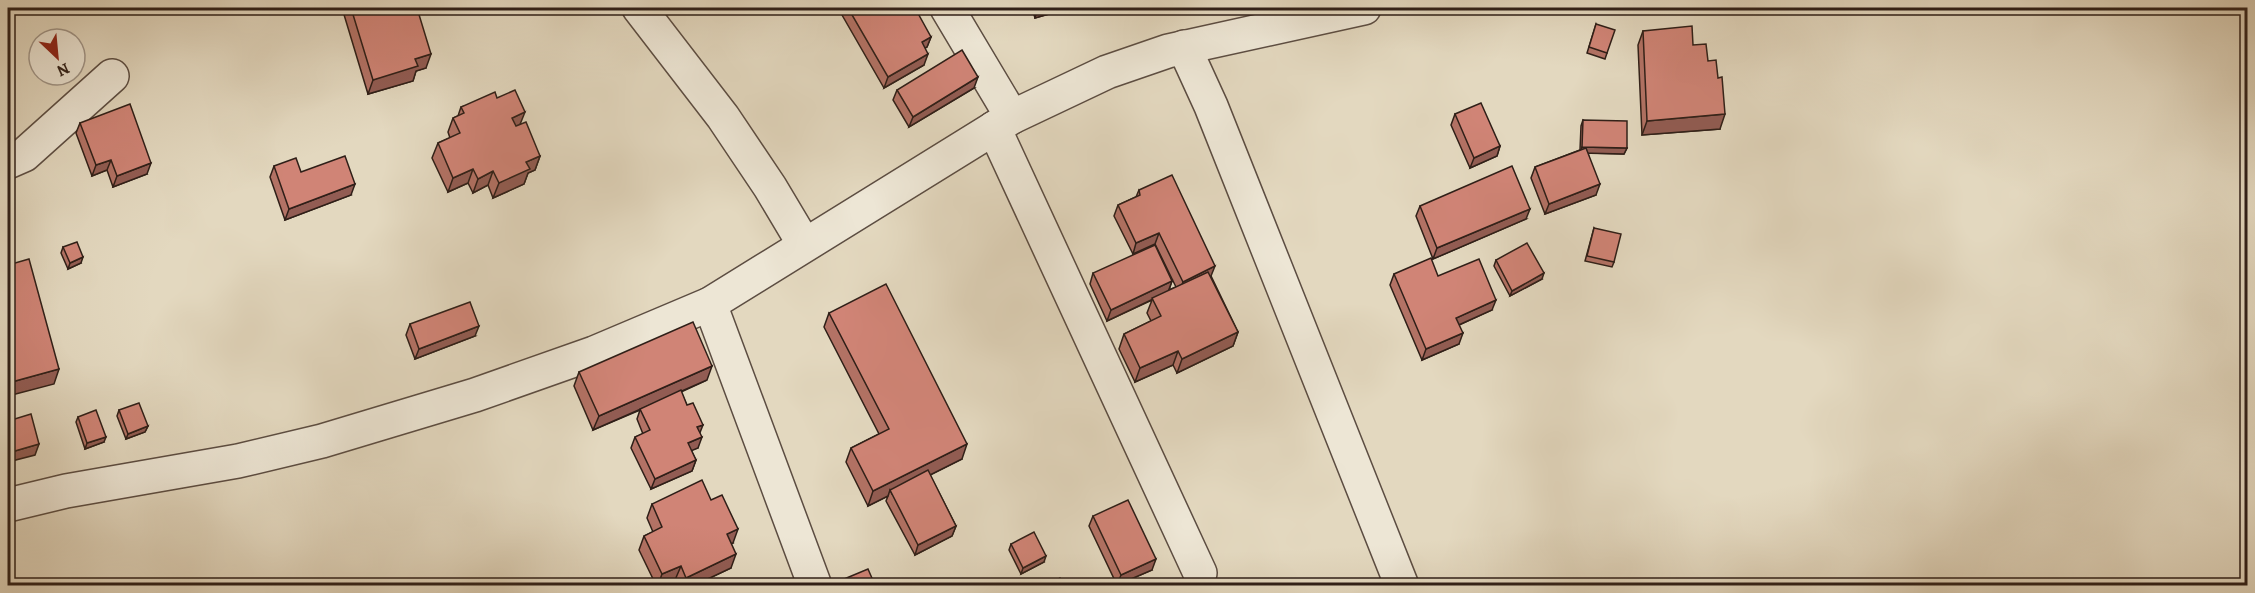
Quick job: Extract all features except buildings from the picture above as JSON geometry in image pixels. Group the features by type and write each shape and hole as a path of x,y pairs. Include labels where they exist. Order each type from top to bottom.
{"street":[{"path":"639,8 723,117 770,187 804,244"},
{"path":"947,8 1003,122 1200,573"},
{"path":"8,506 66,491 238,461 322,441 475,395 584,357 710,304 1003,122 1107,72 1184,47 1364,8"},
{"path":"1184,47 1211,106 1402,585"},
{"path":"8,162 24,154 112,76"},
{"path":"710,304 815,585"}]}
